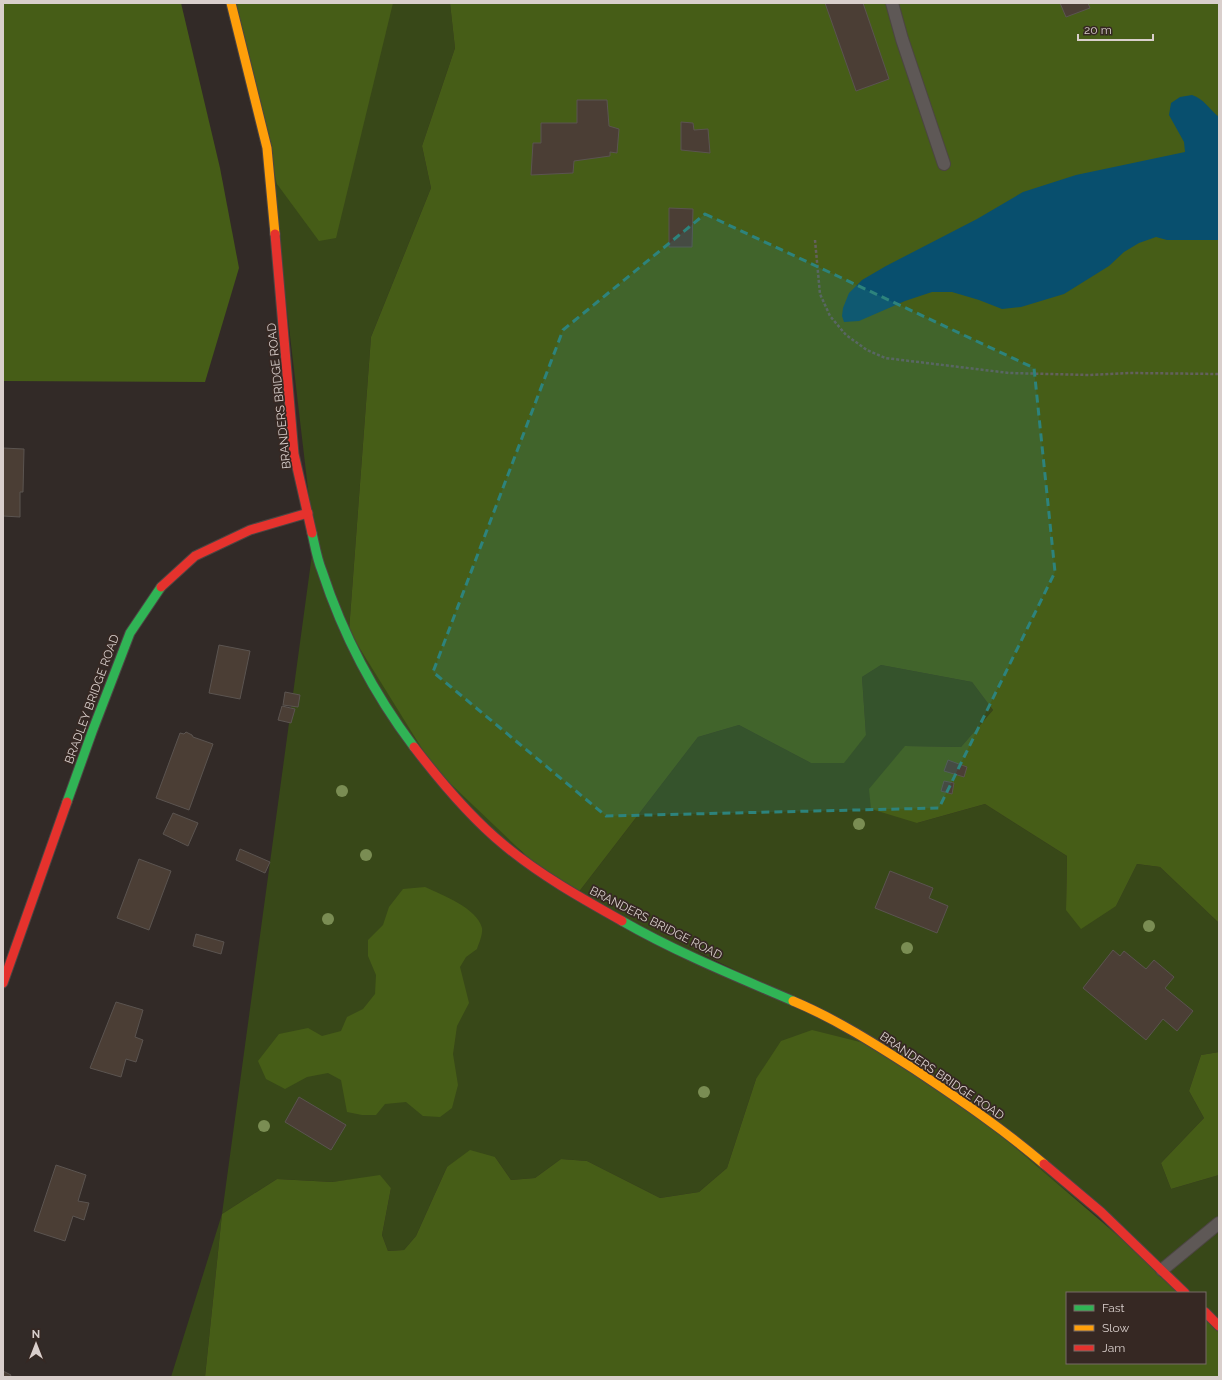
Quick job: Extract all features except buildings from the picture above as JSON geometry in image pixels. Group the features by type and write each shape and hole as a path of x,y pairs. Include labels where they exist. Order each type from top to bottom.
{"street":[{"name":"BRANDERS BRIDGE ROAD","path":"231,3 267,148 294,454 321,570 338,616 364,671 400,728 429,766 478,821 504,845 533,866 579,897 646,935 734,976 817,1011 886,1051 955,1096 1030,1152 1101,1212 1184,1292"},
{"name":"BRADLEY BRIDGE ROAD","path":"3,983 130,633 158,589 195,556 250,530 308,513"},
{"path":"1206,1313 1219,1326"}],"lane":[{"path":"892,3 902,39 944,164"},
{"path":"1162,1270 1219,1223"}],"path":[{"path":"815,240 820,294 830,316 846,335 867,350 885,358 1009,373 1090,375 1130,373 1219,374"}],"highlighted area":[{"path":"705,214 1034,368 1055,572 939,808 606,816 433,672 563,330"}],"green space":[{"path":"3,3 181,3 220,168 239,268 205,382 3,381"},
{"path":"232,3 393,3 336,238 319,241 277,184"},
{"path":"385,3 450,3 455,48 422,146 431,188 371,337 349,631 533,867 880,1047 756,1079 727,1168 699,1192 660,1198 587,1161 561,1159 535,1178 511,1180 495,1157 447,1167 416,1236 404,1250 388,1251 382,1235 391,1188 380,1176 332,1182 277,1179 222,1214 314,540 268,148"},
{"path":"450,3 1219,3 1219,923 1160,867 1137,864 1116,906 1081,929 1066,910 1067,856 985,804 917,823 871,809 869,789 905,746 961,747 993,710 972,682 881,665 862,677 866,735 844,763 811,763 739,725 698,737 578,893 538,867 434,768 349,631 371,337 431,188 422,146 455,48"},
{"path":"881,665 972,682 993,710 961,747 905,746 917,823 985,804 1067,856 1066,910 1116,906 1137,864 1160,867 1219,923 1219,1052 1201,1055 1189,1091 1204,1118 1161,1163 1171,1189 1219,1175 1219,1320 1206,1308 1206,1292 1190,1292 889,1046 578,893 698,737 739,725 811,763 866,735 862,677"},
{"path":"425,887 466,908 479,921 482,928 477,949 466,957 460,967 469,1003 457,1026 453,1054 458,1085 452,1108 440,1117 423,1116 406,1102 385,1104 376,1115 362,1115 347,1112 341,1080 328,1073 307,1077 285,1089 266,1079 258,1061 279,1034 308,1028 322,1036 341,1031 347,1017 363,1009 375,994 376,975 368,956 368,940 383,925 389,907 403,889"},
{"path":"812,1030 880,1047 955,1096 1184,1292 1066,1292 1066,1364 1206,1364 1206,1313 1219,1326 1219,1377 205,1377 222,1214 277,1179 332,1182 380,1175 391,1188 382,1235 388,1251 404,1250 416,1236 447,1167 470,1150 495,1157 511,1180 535,1178 561,1159 587,1161 660,1198 699,1192 727,1168 756,1079 781,1041"},
{"path":"1219,1052 1219,1175 1171,1189 1161,1163 1204,1118 1189,1091 1201,1055"},
{"path":"222,1214 205,1377 171,1377"}],"water":[{"path":"1192,95 1203,102 1219,117 1219,240 1167,240 1156,237 1139,243 1124,252 1109,266 1064,294 1021,307 1002,309 952,292 932,292 905,301 859,321 844,322 842,316 843,308 849,293 862,280 977,219 1023,192 1076,175 1185,152 1184,142 1169,115 1171,103 1180,97"}],"traffic: fast":[{"path":"312,533 320,566 330,595 350,641 373,685 399,727 414,747"},
{"path":"67,802 130,633 161,587"},
{"path":"622,921 685,953 793,1001"}],"traffic: slow":[{"path":"231,3 267,148 275,234"},
{"path":"793,1001 840,1024 914,1069 997,1126 1044,1164"}],"traffic: jam":[{"path":"275,234 294,454 312,533"},
{"path":"161,587 195,556 250,530 308,513"},
{"path":"414,747 456,799 504,845 546,876 622,921"},
{"path":"3,983 67,802"},
{"path":"1044,1164 1101,1212 1184,1292"},
{"path":"1206,1313 1219,1326"}]}
